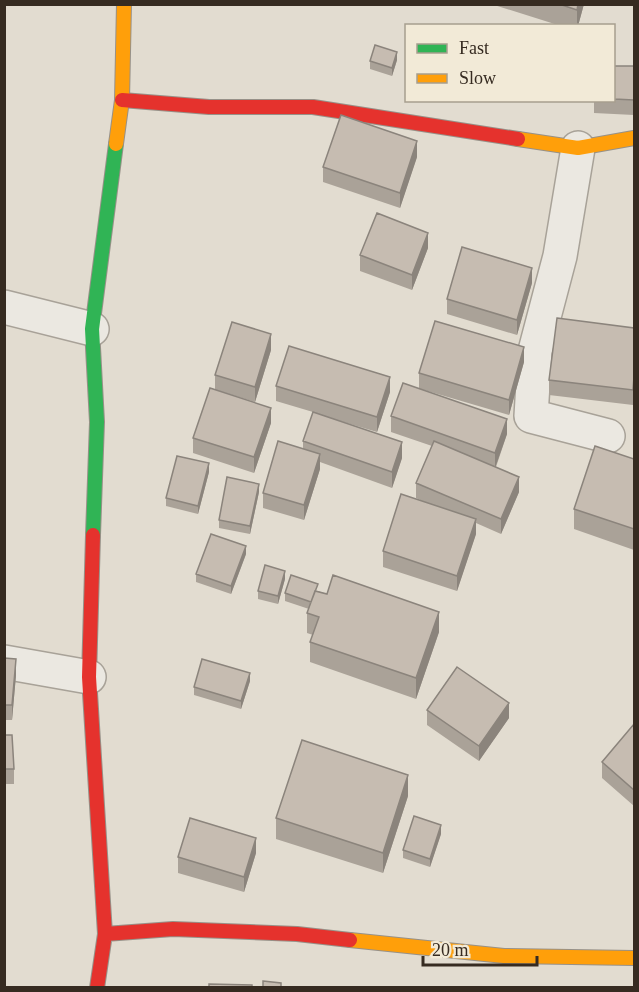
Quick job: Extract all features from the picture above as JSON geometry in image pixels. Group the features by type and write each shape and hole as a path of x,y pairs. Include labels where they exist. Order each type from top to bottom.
{"street":[{"path":"97,987 105,934 89,677 97,422 92,329 122,100 124,4"},
{"path":"122,100 208,107 313,108 578,148 634,138"},
{"path":"578,148 560,256 535,351 531,416 608,436"},
{"path":"4,307 92,329"},
{"path":"4,662 89,677"},
{"path":"105,934 173,929 297,934 504,956 632,955"}],"building":[{"path":"559,4 578,4 577,10"},
{"path":"375,45 397,52 392,68 370,61"},
{"path":"615,66 634,66 634,100 615,99"},
{"path":"341,115 417,141 400,193 323,167"},
{"path":"377,213 428,233 412,275 360,255"},
{"path":"462,247 532,268 517,320 447,299"},
{"path":"557,318 634,328 633,390 549,380"},
{"path":"435,321 524,347 509,400 419,373"},
{"path":"232,322 271,334 255,387 215,375"},
{"path":"289,346 390,377 377,417 276,386"},
{"path":"403,383 507,419 495,453 391,416"},
{"path":"210,388 271,408 254,457 193,438"},
{"path":"313,412 402,442 392,472 303,441"},
{"path":"278,441 320,454 304,505 263,493"},
{"path":"434,441 519,477 501,519 416,483"},
{"path":"595,446 634,459 634,529 574,509"},
{"path":"177,456 209,463 198,506 166,498"},
{"path":"227,477 259,484 250,526 219,520"},
{"path":"401,494 476,519 457,576 383,551"},
{"path":"211,534 246,546 231,586 196,574"},
{"path":"265,565 285,571 278,596 258,591"},
{"path":"291,575 318,584 311,602 285,593"},
{"path":"333,575 439,612 416,678 310,642 319,617 307,613 315,591 327,594"},
{"path":"4,658 16,659 12,705 4,705"},
{"path":"202,659 250,673 241,701 194,687"},
{"path":"457,667 509,703 479,746 427,710"},
{"path":"634,724 634,790 602,762"},
{"path":"4,735 12,735 14,769 4,769"},
{"path":"302,740 408,775 383,853 276,818"},
{"path":"414,816 441,825 430,859 403,850"},
{"path":"190,818 256,838 244,877 178,857"},
{"path":"263,981 281,983 281,987 263,987"},
{"path":"209,984 252,985 252,987 209,987"}],"traffic: fast":[{"path":"93,535 97,422 92,329 116,144"}],"traffic: slow":[{"path":"116,144 122,100 124,4"},
{"path":"518,139 578,148 634,138"},
{"path":"350,940 504,956 634,958"}],"traffic: jam":[{"path":"122,100 209,107 313,107 518,139"},
{"path":"93,535 89,677 105,934 97,988"},
{"path":"105,934 173,929 297,934 350,940"}]}
